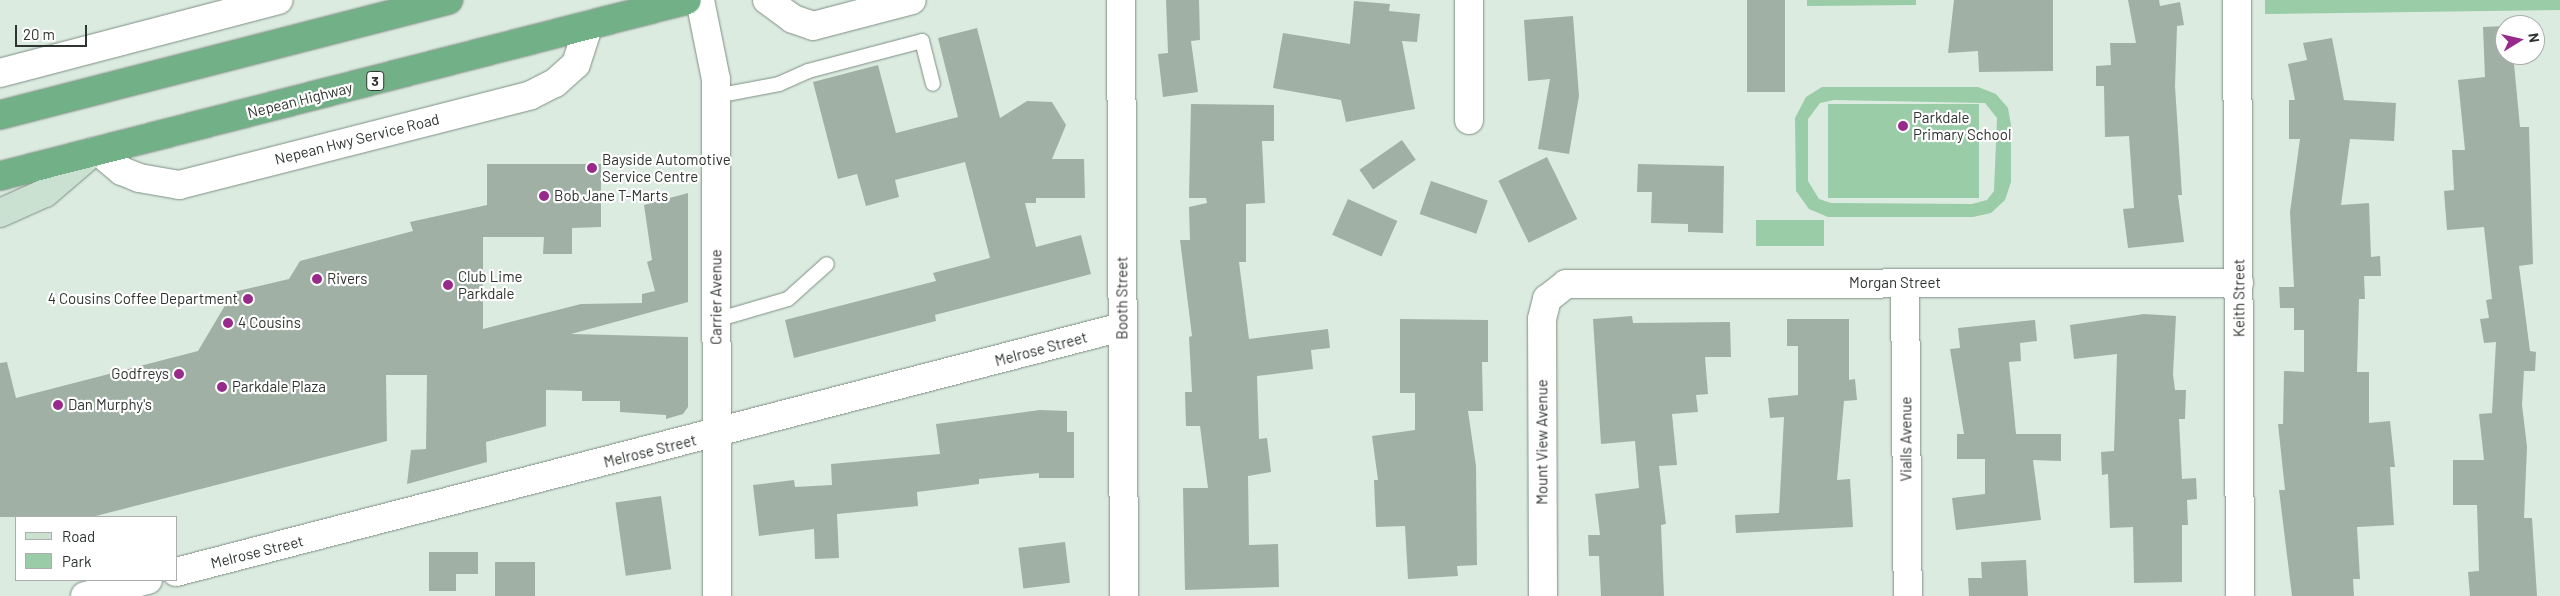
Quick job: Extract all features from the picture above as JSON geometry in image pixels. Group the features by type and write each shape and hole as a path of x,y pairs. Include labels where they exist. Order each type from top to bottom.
{"highway":[{"path":"0,115 448,0"},
{"name":"Nepean Highway","path":"0,176 687,0"}],"main road":[{"path":"0,213 45,193 95,152"}],"street":[{"path":"0,72 222,7 279,0"},
{"name":"Carrier Avenue","path":"700,0 713,50 716,96 717,596"},
{"path":"766,0 793,19 813,26 912,0"},
{"name":"Booth Street","path":"1121,0 1124,596"},
{"path":"1469,0 1469,120"},
{"name":"Keith Street","path":"2237,0 2240,596"},
{"name":"Nepean Hwy Service Road","path":"95,152 122,171 139,178 162,184 196,180 531,95 555,82 576,64 588,26"},
{"name":"Morgan Street","path":"1553,292 1578,282 2239,283"},
{"name":"Vialls Avenue","path":"1905,283 1908,596"},
{"name":"Mount View Avenue","path":"1543,596 1542,319 1553,292"},
{"name":"Melrose Street","path":"178,571 1122,328"},
{"path":"84,596 144,581"}],"lane":[{"path":"716,96 779,84 808,71 922,40 933,84"},
{"path":"716,320 780,302 800,292 827,264"}],"green space":[{"path":"1807,0 1916,0 1916,5 1807,6"},
{"path":"2265,0 2560,0 2560,10 2265,14"},
{"path":"1822,87 1978,87 1996,94 2008,108 2011,125 2011,182 2005,200 1991,213 1973,217 1828,217 1809,209 1796,191 1795,118 1806,97","holes":["1834,100 1985,103 1997,118 1994,191 1987,200 1972,204 1831,203 1819,199 1808,181 1808,119 1820,103"]},
{"path":"1828,104 1979,104 1979,198 1828,198"},
{"path":"1756,220 1824,220 1824,246 1756,246"}],"building":[{"path":"1166,0 1199,0 1200,40 1191,41 1198,92 1163,97 1158,54 1168,53"},
{"path":"1747,0 1785,0 1785,92 1747,92"},
{"path":"1954,0 2053,0 2053,71 1979,72 1978,51 1948,53"},
{"path":"2128,0 2159,0 2160,6 2180,2 2184,25 2177,26 2175,86 2182,195 2178,195 2184,242 2128,248 2123,209 2134,208 2129,136 2105,137 2104,86 2096,86 2096,66 2111,65 2110,43 2136,43"},
{"path":"1354,1 1390,4 1389,11 1420,14 1417,42 1402,41 1415,109 1346,122 1341,100 1273,88 1283,33 1350,44"},
{"path":"1573,16 1579,96 1569,154 1538,149 1550,79 1528,81 1524,20"},
{"path":"2495,26 2495,65 2514,65 2520,127 2529,127 2533,264 2519,266 2530,351 2536,352 2535,371 2524,371 2522,405 2527,447 2524,518 2532,518 2537,596 2470,596 2468,572 2479,571 2477,505 2453,505 2453,460 2484,460 2479,414 2492,413 2496,342 2484,343 2480,319 2489,318 2486,300 2492,299 2484,227 2447,230 2444,191 2454,190 2452,150 2465,150 2458,80 2485,77 2483,27"},
{"path":"977,28 1000,118 1027,101 1052,102 1066,125 1052,159 1084,159 1085,198 1036,198 1036,203 1025,203 1036,247 1081,235 1091,274 935,315 936,321 794,358 785,320 936,281 933,273 990,258 965,162 895,180 899,197 866,206 857,174 838,179 813,82 878,65 896,133 958,117 938,38"},
{"path":"2332,38 2344,100 2396,103 2394,141 2350,139 2341,205 2369,203 2371,257 2380,256 2381,276 2364,276 2365,299 2359,299 2357,372 2369,372 2369,423 2390,421 2395,467 2390,467 2394,525 2357,527 2360,579 2353,579 2354,596 2292,596 2279,490 2285,490 2278,424 2283,424 2284,371 2304,372 2304,330 2294,330 2294,308 2280,308 2279,287 2294,287 2290,212 2300,139 2289,139 2289,100 2295,100 2288,64 2307,60 2303,43"},
{"path":"1191,104 1274,105 1274,141 1262,141 1265,203 1246,204 1246,262 1239,262 1249,339 1328,329 1330,348 1311,350 1313,369 1257,376 1259,439 1267,438 1271,472 1248,476 1249,545 1278,544 1279,587 1185,590 1183,488 1208,488 1200,426 1186,426 1185,392 1192,392 1189,337 1192,336 1180,240 1190,240 1189,207 1207,203 1206,198 1189,198"},
{"path":"1402,140 1416,160 1373,189 1359,170"},
{"path":"1547,157 1577,219 1529,243 1498,181"},
{"path":"487,164 601,164 601,227 572,228 572,254 543,254 544,237 483,237 483,329 581,304 642,303 642,294 655,291 647,262 652,260 644,205 688,193 688,302 571,334 688,337 688,407 683,414 666,419 666,415 620,412 620,401 582,401 582,391 546,390 546,426 486,442 487,462 407,484 411,450 426,449 427,375 386,375 387,441 96,516 0,517 0,363 7,362 16,398 198,351 233,292 289,279 300,261 413,231 410,222 487,205"},
{"path":"1638,164 1724,166 1723,233 1688,232 1688,224 1651,223 1652,192 1637,192"},
{"path":"1431,181 1488,201 1476,234 1420,214"},
{"path":"1348,199 1397,221 1381,257 1332,235"},
{"path":"2144,314 2176,316 2173,374 2175,390 2186,390 2185,419 2179,419 2182,479 2196,478 2197,499 2187,500 2188,525 2182,525 2182,582 2134,583 2133,527 2110,528 2108,474 2102,475 2101,452 2114,451 2117,354 2074,359 2070,325"},
{"path":"1632,316 1633,323 1730,322 1731,357 1705,357 1708,394 1696,395 1698,412 1672,414 1677,465 1659,466 1666,524 1661,525 1664,596 1601,596 1599,556 1589,556 1588,535 1600,535 1595,494 1639,488 1635,441 1601,444 1593,319"},
{"path":"1400,319 1488,320 1488,362 1482,362 1483,411 1468,411 1476,466 1477,565 1457,566 1458,576 1408,579 1405,526 1376,527 1374,480 1378,480 1372,436 1415,430 1415,393 1400,393"},
{"path":"1787,319 1849,319 1849,380 1855,379 1857,400 1844,401 1837,480 1850,479 1853,527 1736,533 1735,515 1779,513 1784,417 1770,418 1768,398 1798,395 1798,346 1787,346"},
{"path":"2035,320 2037,341 2020,343 2021,361 2009,362 2016,434 2061,434 2061,461 2033,460 2041,520 1956,530 1952,498 1985,494 1985,459 1957,459 1957,434 1964,434 1950,349 1960,348 1958,328"},
{"path":"1040,410 1067,411 1067,432 1074,432 1074,478 1039,478 1039,473 979,479 979,484 917,492 918,506 837,514 839,558 815,559 814,529 759,536 753,485 794,480 795,487 832,485 831,464 940,454 936,424"},
{"path":"661,496 671,569 626,576 615,502"},
{"path":"1065,542 1070,583 1023,588 1018,548"},
{"path":"429,552 478,552 478,574 456,574 456,591 429,591"},
{"path":"2026,560 2028,596 1969,596 1968,578 1982,578 1981,562"},
{"path":"495,562 535,562 535,596 495,596"}],"place":[{"name":"Parkdale Primary School","path":"1903,126"},
{"name":"Bayside Automotive Service Centre","path":"592,168"},
{"name":"Bob Jane T-Marts","path":"544,196"},
{"name":"Rivers","path":"317,279"},
{"name":"Club Lime Parkdale","path":"448,285"},
{"name":"4 Cousins Coffee Department","path":"248,299"},
{"name":"4 Cousins","path":"228,323"},
{"name":"Godfreys","path":"179,374"},
{"name":"Parkdale Plaza","path":"222,387"},
{"name":"Dan Murphy's","path":"58,405"}]}
